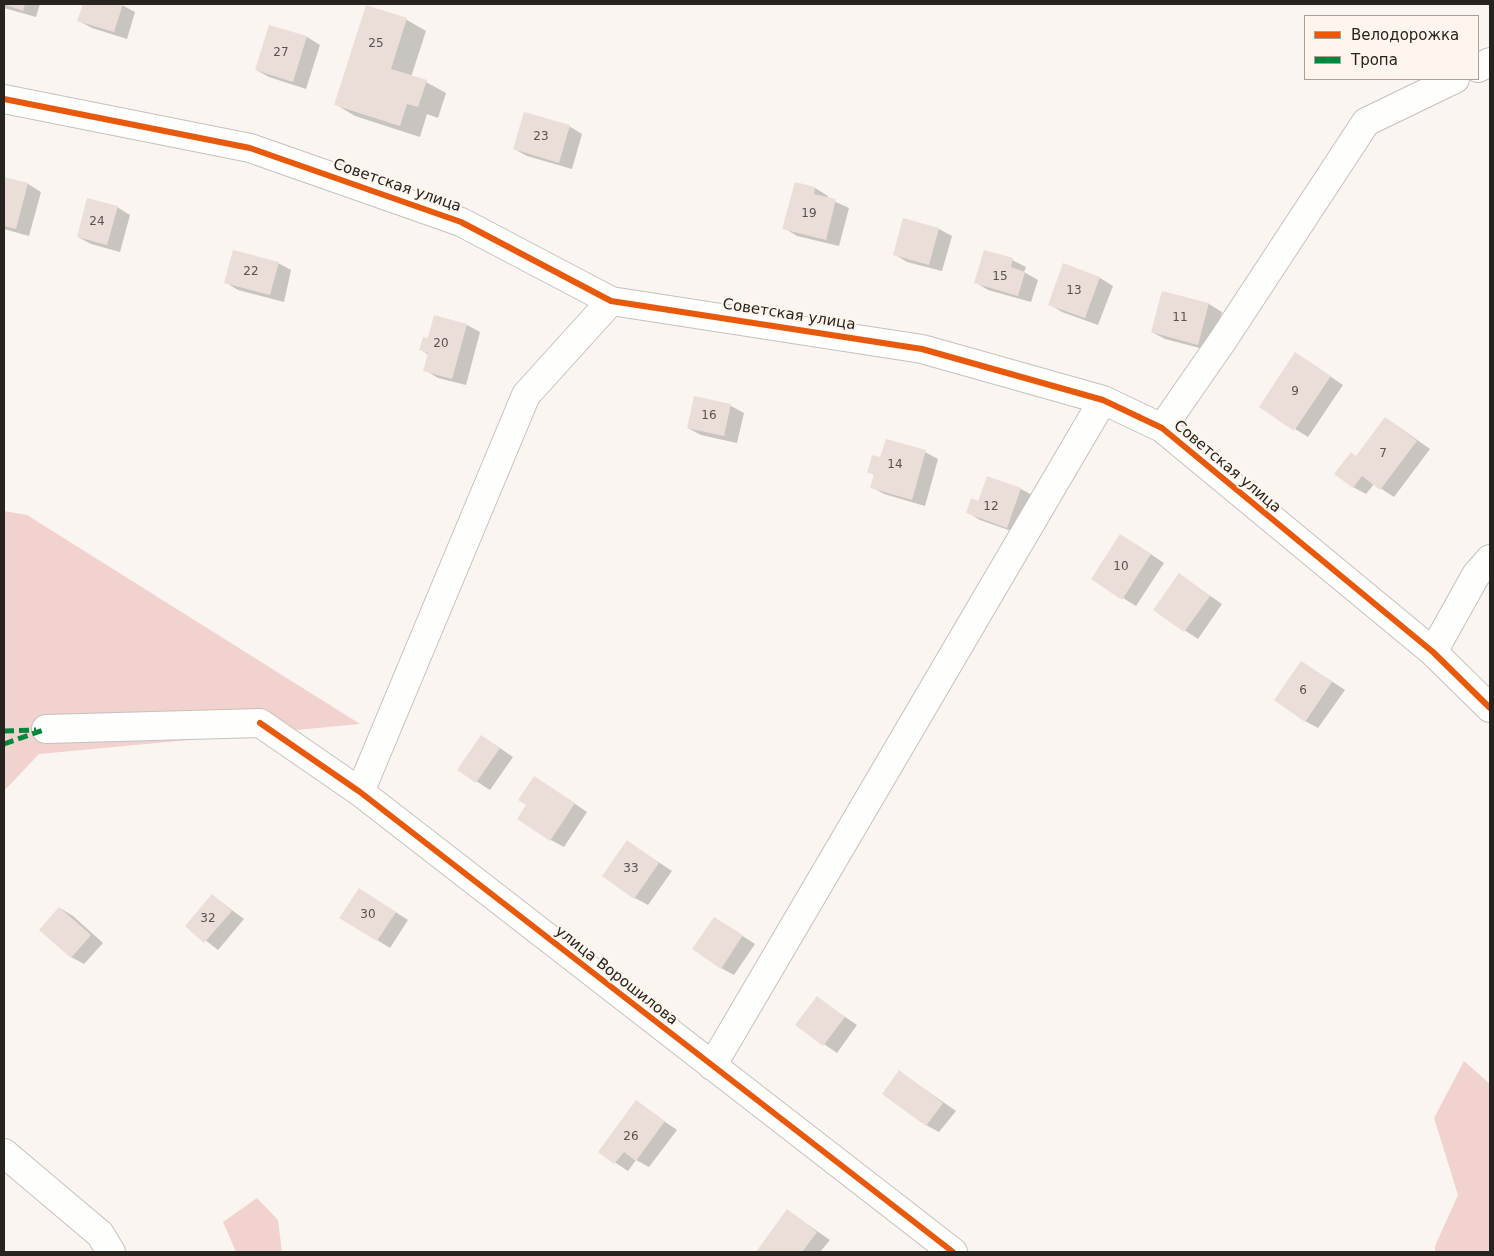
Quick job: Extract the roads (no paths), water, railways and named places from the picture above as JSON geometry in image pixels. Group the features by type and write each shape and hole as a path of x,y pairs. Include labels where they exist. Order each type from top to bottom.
{"street":[{"path":"1162,428 1223,340 1366,122 1453,80"},
{"name":"Советская улица","path":"4,100 250,148 461,222 611,301 922,349 1103,400 1162,428 1433,652 1490,708"},
{"path":"360,792 526,395 611,301"},
{"path":"712,1066 1103,400"},
{"path":"1433,652 1476,575 1490,559"},
{"name":"улица Ворошилова","path":"46,730 260,723 360,792 948,1251"},
{"path":"4,1153 100,1234 111,1252"}]}
